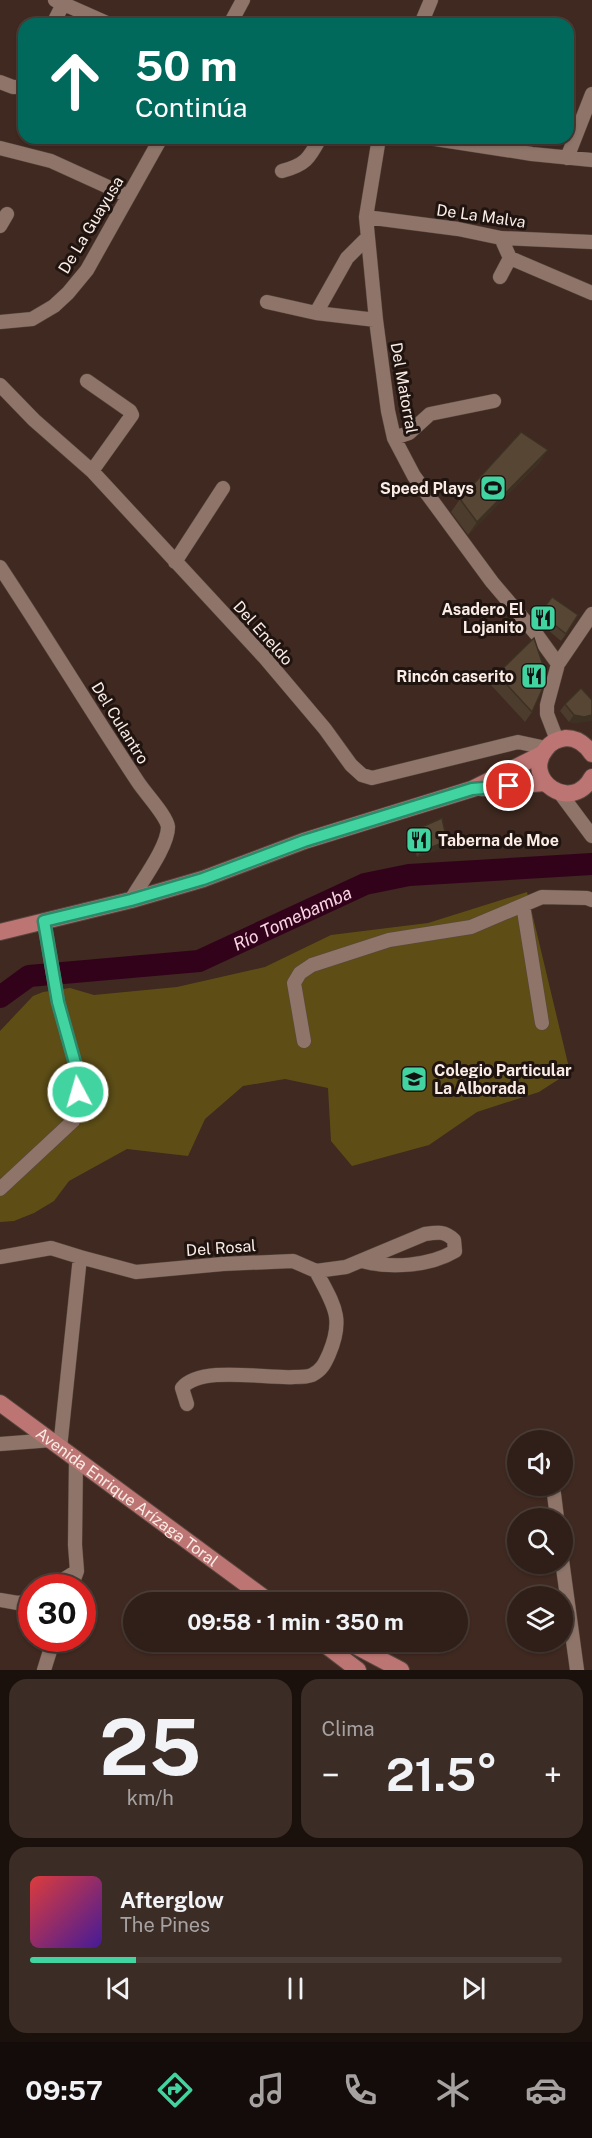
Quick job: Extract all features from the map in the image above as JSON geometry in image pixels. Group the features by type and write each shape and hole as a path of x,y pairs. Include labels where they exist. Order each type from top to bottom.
{"main road":[{"path":"0,932 131,900 203,879 304,841 472,789 548,747 574,739 589,745"},
{"path":"548,747 539,769 545,783 560,793 575,792 582,789 592,777"},
{"path":"472,789 545,783"},
{"name":"Avenida Enrique Arízaga Toral","path":"0,1403 257,1592"},
{"name":"Avenida Enrique Arízaga Toral","path":"253,1589 258,1592"},
{"path":"334,1652 358,1670"},
{"path":"367,1652 401,1670"}],"street":[{"path":"233,18 243,0"},
{"path":"424,18 431,0"},
{"path":"55,18 59,2 95,18"},
{"path":"0,82 18,87"},
{"path":"574,140 592,94"},
{"name":"De La Guayusa","path":"0,322 32,319 54,306 68,293 87,270 158,144"},
{"path":"282,171 301,166 312,154 317,144"},
{"name":"Del Matorral","path":"378,144 366,217 376,321 388,411 394,438 421,486 492,582 537,635 558,664"},
{"path":"468,144 592,160"},
{"path":"567,158 572,144"},
{"path":"0,148 51,161 128,196"},
{"name":"De La Malva","path":"366,217 458,229 501,238 592,242"},
{"path":"316,313 347,258 368,237"},
{"path":"501,238 510,258 592,293"},
{"path":"500,277 510,258"},
{"path":"267,302 316,313 376,321"},
{"path":"87,381 130,411 132,415 92,471"},
{"name":"Del Eneldo","path":"0,385 34,420 92,471 265,658 325,729 351,765 362,775 372,778 518,742 548,747"},
{"path":"394,438 409,434 430,414 494,401"},
{"path":"174,562 223,488"},
{"name":"Del Culantro","path":"0,567 148,798 161,811 168,825 166,839 131,900"},
{"path":"548,747 547,705 558,664 592,614"},
{"path":"560,793 592,836"},
{"path":"304,1041 294,983 305,969 339,955 388,940 471,927 550,896 592,900"},
{"path":"523,905 542,1023"},
{"path":"0,1189 73,1121 78,1092 75,1063 58,1002 44,921"},
{"name":"Del Rosal","path":"0,1257 51,1248 136,1272 223,1264 293,1261 316,1271 346,1267 426,1234 438,1232 447,1234 454,1240 455,1251 444,1258 393,1265 378,1265 362,1261"},
{"path":"0,1444 56,1444 80,1257"},
{"path":"187,1404 182,1388 187,1381 195,1378 240,1374 281,1378 311,1376 322,1368 333,1344 338,1315 316,1271"},
{"path":"75,1574 76,1459"},
{"path":"72,1574 76,1571"},
{"path":"564,1574 577,1670"},
{"path":"0,1600 18,1602"},
{"path":"44,1670 50,1652"}],"shaded area":[{"path":"527,892 570,1072 539,1092 477,1112 429,1145 352,1166 331,1141 328,1088 285,1079 243,1086 205,1119 188,1156 127,1149 69,1181 54,1201 34,1213 14,1221 0,1222 0,1031 33,996 70,988 94,995 177,987 265,967 331,935 428,923"}],"building":[{"name":"Speed Plays","path":"521,432 548,450 477,522 460,499"},
{"path":"552,597 578,615 566,634 540,613"},
{"path":"534,638 544,668 542,690 532,712 497,674"},
{"path":"581,688 592,700 592,715 584,717 574,715 565,704"},
{"path":"442,818 447,841 422,851 415,830"}],"waterway":[{"name":"Río Tomebamba","path":"0,997 29,976 199,961 365,884 409,875 592,864"}],"place":[{"name":"Speed Plays","path":"493,488"},
{"name":"Asadero El Lojanito","path":"543,618"},
{"name":"Rincón caserito","path":"534,676"},
{"name":"Taberna de Moe","path":"419,840"},
{"name":"Colegio Particular La Alborada","path":"414,1079"}],"route":[{"path":"78,1092 75,1063 58,1002 44,921 131,900 203,879 304,841 472,789 509,786"}]}
